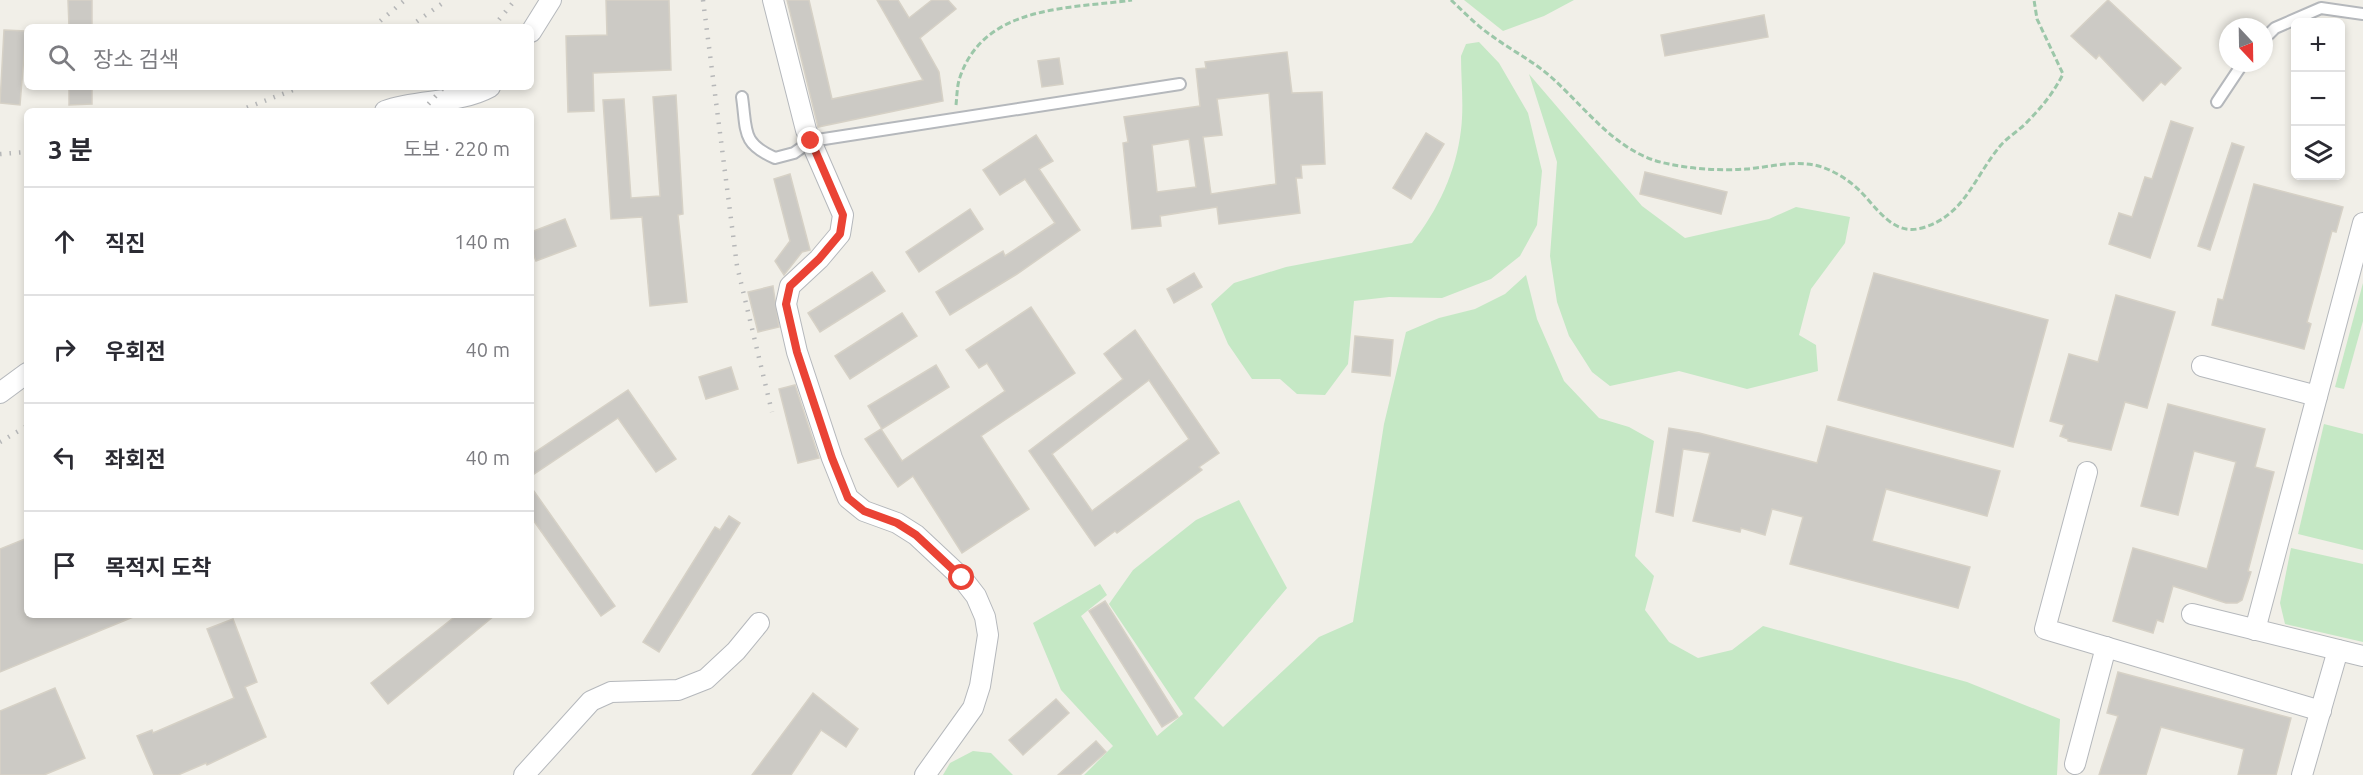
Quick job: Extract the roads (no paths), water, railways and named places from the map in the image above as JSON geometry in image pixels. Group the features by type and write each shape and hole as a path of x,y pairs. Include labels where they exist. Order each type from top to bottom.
{"street":[{"path":"534,27 551,0"},
{"path":"773,0 811,141 843,215 840,234 819,259 790,286 786,304 797,352 832,458 848,498 864,511 897,523 916,535 962,578 976,596 985,617 988,635 980,686 973,708 925,775"},
{"path":"393,108 406,103 471,94 482,90"},
{"path":"2255,630 2363,223"},
{"path":"2202,366 2317,396"},
{"path":"0,393 24,375"},
{"path":"2087,472 2045,629 2321,711"},
{"path":"2192,614 2363,656"},
{"path":"524,775 591,700 611,692 678,690 706,679 736,651 759,623"},
{"path":"2076,764 2106,646"},
{"path":"2309,774 2321,711 2338,650"}],"lane":[{"path":"2273,30 2321,8 2363,14"},
{"path":"2217,102 2236,72"},
{"path":"742,98 747,135 756,150 775,158 794,153 811,141 1180,84"}],"railway":[{"path":"377,24 405,0"},
{"path":"413,24 447,0"},
{"path":"495,24 515,0"},
{"path":"703,0 737,266 772,412"},
{"path":"246,108 293,90"},
{"path":"425,108 441,90"},
{"path":"0,154 24,152"},
{"path":"0,442 24,428"}]}
